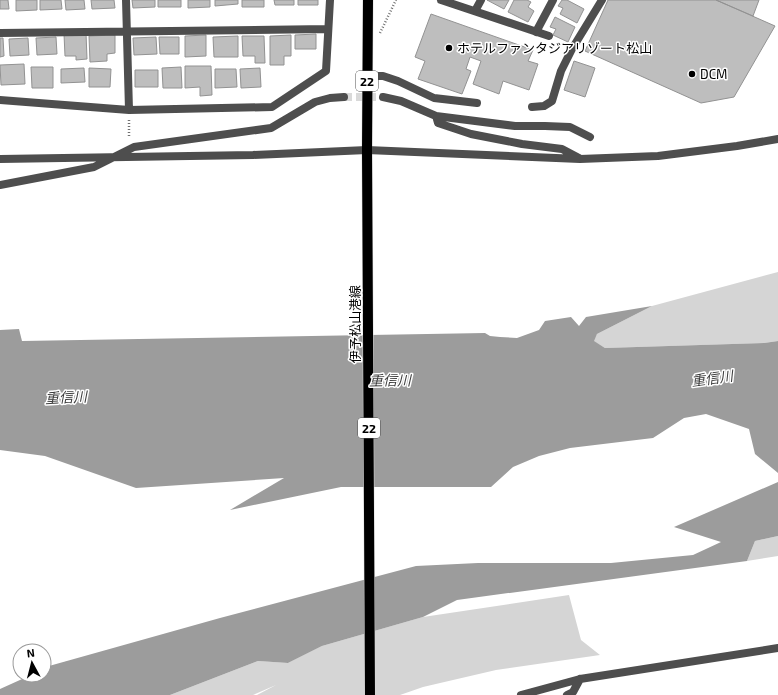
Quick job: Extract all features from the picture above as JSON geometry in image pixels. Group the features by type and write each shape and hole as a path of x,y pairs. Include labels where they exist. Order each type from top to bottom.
{"main road":[{"name":"伊予松山港線","path":"368,0 367,150 370,695"}],"street":[{"path":"126,0 128,110"},
{"path":"0,100 128,110 272,107 326,71 330,0"},
{"path":"441,0 549,36"},
{"path":"475,11 481,0"},
{"path":"536,32 553,0"},
{"path":"532,106 544,106 552,101 561,71 572,49 602,0"},
{"path":"0,32 328,29"},
{"path":"367,76 383,76 390,78 434,98 477,103"},
{"path":"0,185 94,166 134,147 271,128 315,102 330,98 344,97"},
{"path":"383,97 401,101 436,116 515,126 570,127 590,137"},
{"path":"436,116 438,123 472,134 522,144 562,149 580,159"},
{"path":"0,159 253,155 367,150 580,159 658,156 778,139"},
{"path":"521,695 580,679 778,648"},
{"path":"567,695 573,692 580,679"}],"path":[{"path":"128,110 130,149"}],"shaded area":[{"path":"778,272 778,341 764,343 605,348 593,341 597,334 652,306"},
{"path":"778,536 778,556 747,561 755,541"},
{"path":"569,595 581,640 600,655 496,670 423,687 400,695 257,695 276,685 253,695 170,695 258,661 288,663 322,646 423,617"}],"water":[{"name":"重信川","path":"652,306 597,334 594,341 605,348 764,343 778,341 778,473 755,454 749,429 706,414 684,418 653,438 570,448 539,456 513,467 491,487 341,487 230,510 284,478 136,488 45,456 0,450 0,330 19,329 22,341 485,333 490,336 517,338 539,330 545,321 571,317 579,326 586,317"},
{"path":"778,482 778,536 755,541 747,561 457,600 423,617 322,646 288,663 258,661 170,695 0,695 0,689 13,683 52,683 52,665 220,618 416,566 478,563 611,563 693,555 721,542 674,527"}],"building":[{"path":"0,0 8,0 9,9 0,9"},
{"path":"16,0 37,0 37,10 16,11"},
{"path":"40,0 61,0 62,9 40,10"},
{"path":"65,0 84,0 85,9 66,10"},
{"path":"91,0 114,0 115,8 92,9"},
{"path":"132,0 155,0 155,7 133,8"},
{"path":"158,0 181,0 181,7 158,7"},
{"path":"188,0 210,0 210,7 188,8"},
{"path":"215,0 238,0 238,4 215,6"},
{"path":"242,0 264,0 264,7 242,7"},
{"path":"274,0 294,0 294,5 275,5"},
{"path":"298,0 318,0 318,5 298,5"},
{"path":"487,0 509,0 504,9"},
{"path":"514,0 527,0 531,2 528,7 534,11 528,22 508,12"},
{"path":"562,0 567,0 584,9 577,23 560,14 563,8 558,6"},
{"name":"DCM","path":"608,0 716,0 775,26 734,97 701,103 585,51"},
{"path":"716,0 759,0 753,16"},
{"path":"431,14 533,50 528,61 538,64 529,90 503,81 499,94 473,84 481,61 470,57 466,69 471,71 462,94 418,79 425,61 415,57"},
{"path":"555,17 575,27 568,42 553,35 556,29 550,27"},
{"path":"86,33 87,59 76,60 76,56 65,56 64,34"},
{"path":"316,34 316,49 295,49 295,35"},
{"path":"115,35 115,53 107,54 107,61 90,62 89,36"},
{"path":"206,35 206,56 185,57 185,36"},
{"path":"291,35 291,56 284,56 284,65 270,65 270,36"},
{"path":"238,36 238,57 214,57 213,37"},
{"path":"242,36 264,36 265,63 255,63 255,56 243,56"},
{"path":"56,37 57,54 37,55 36,38"},
{"path":"156,37 157,54 134,55 133,38"},
{"path":"159,37 179,37 179,54 160,54"},
{"path":"0,38 3,38 4,56 0,57"},
{"path":"28,38 29,55 10,56 9,39"},
{"path":"574,61 595,68 585,97 564,90"},
{"path":"24,64 25,84 1,85 0,65"},
{"path":"185,66 211,66 212,95 200,96 200,87 185,88"},
{"path":"31,67 53,67 53,88 32,88"},
{"path":"181,67 182,88 163,88 162,68"},
{"path":"84,68 85,82 61,83 61,69"},
{"path":"89,68 111,69 110,87 89,87"},
{"path":"260,68 261,87 241,88 240,69"},
{"path":"215,69 236,69 237,87 215,88"},
{"path":"135,70 158,70 158,87 135,87"}],"tunnel":[{"path":"344,97 383,97"}],"place":[{"name":"ホテルファンタジアリゾート松山","path":"449,48"},
{"name":"DCM","path":"692,74"}]}
